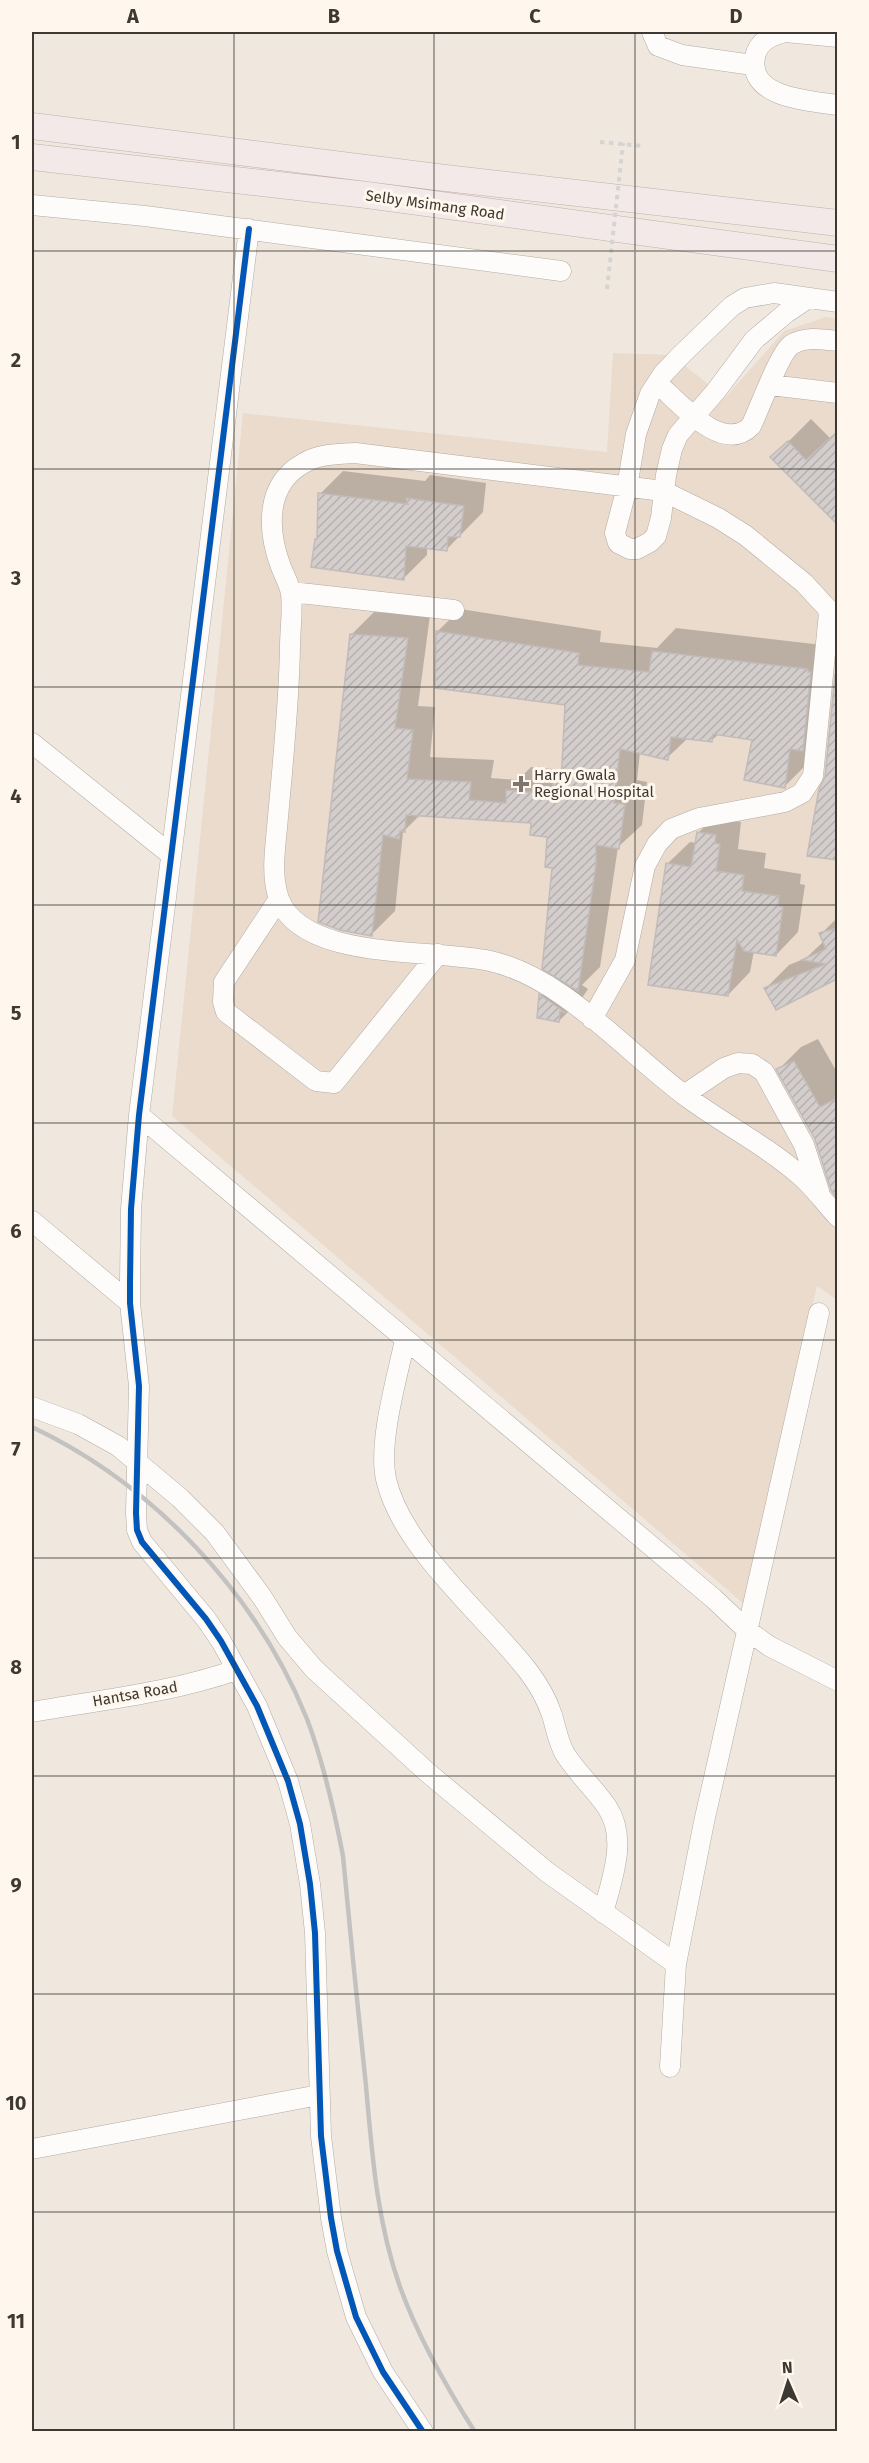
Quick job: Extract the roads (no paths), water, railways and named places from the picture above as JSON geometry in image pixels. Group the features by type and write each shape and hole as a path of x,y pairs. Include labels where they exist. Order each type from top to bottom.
{"main road":[{"name":"Selby Msimang Road","path":"32,126 437,177 837,223"},
{"name":"Selby Msimang Road","path":"32,157 367,195 837,260"}],"street":[{"path":"652,32 658,46 682,55 753,64"},
{"path":"837,37 785,32 772,36 762,43 756,52 753,64 756,77 769,89 796,98 837,105"},
{"path":"32,205 249,229 561,271"},
{"path":"249,229 139,1115 131,1209 130,1304 139,1386 137,1530 142,1542 206,1619 221,1641 257,1706 288,1781 300,1824 315,1933 319,2095 331,2218 347,2289 356,2317 383,2372 423,2432"},
{"path":"807,299 754,340 716,392 678,435 672,449 663,490 661,518 656,536 644,546 630,549 618,543 615,533 627,487 636,434 650,394 682,354 732,306 745,298 774,293 837,302"},
{"path":"657,383 715,432 725,435 745,432 751,426 781,360 791,345 809,339 837,341"},
{"path":"770,385 837,393"},
{"path":"592,1019 625,960 645,866 657,844 671,829 699,818 785,802 802,794 813,776 833,616 804,583 745,535 718,518 663,490 355,453 326,455 304,463 287,476 276,491 271,508 272,536 279,563 291,592 289,676 274,859 279,899 289,916 312,934 335,943 492,961 525,973 562,994 592,1019 684,1095 766,1149 804,1179 837,1217"},
{"path":"291,592 454,610"},
{"path":"32,743 170,854"},
{"path":"279,899 224,982 223,1002 226,1012 316,1081 334,1083 438,954"},
{"path":"684,1095 724,1068 738,1063 752,1064 764,1072 804,1145 822,1199"},
{"path":"139,1115 713,1598 747,1630 769,1647 837,1682"},
{"path":"32,1221 130,1304"},
{"path":"670,2067 676,1964 704,1822 819,1314"},
{"path":"405,1340 384,1455 392,1501 404,1522 443,1575 528,1671 543,1694 563,1750 615,1821 616,1853 603,1912"},
{"path":"32,1407 78,1424 118,1446 139,1462 215,1533 262,1597 287,1637 314,1669 427,1772 547,1872 676,1964"},
{"name":"Hantsa Road","path":"32,1712 199,1682 236,1670"},
{"path":"32,2149 319,2095"}],"railway":[{"path":"32,1427 77,1451 119,1479 159,1512 196,1548 230,1587 260,1628 286,1673 307,1719 328,1787 343,1856 373,2162 386,2238 400,2287 424,2343 475,2432"}],"place":[{"name":"Harry Gwala Regional Hospital","path":"521,784"}]}
